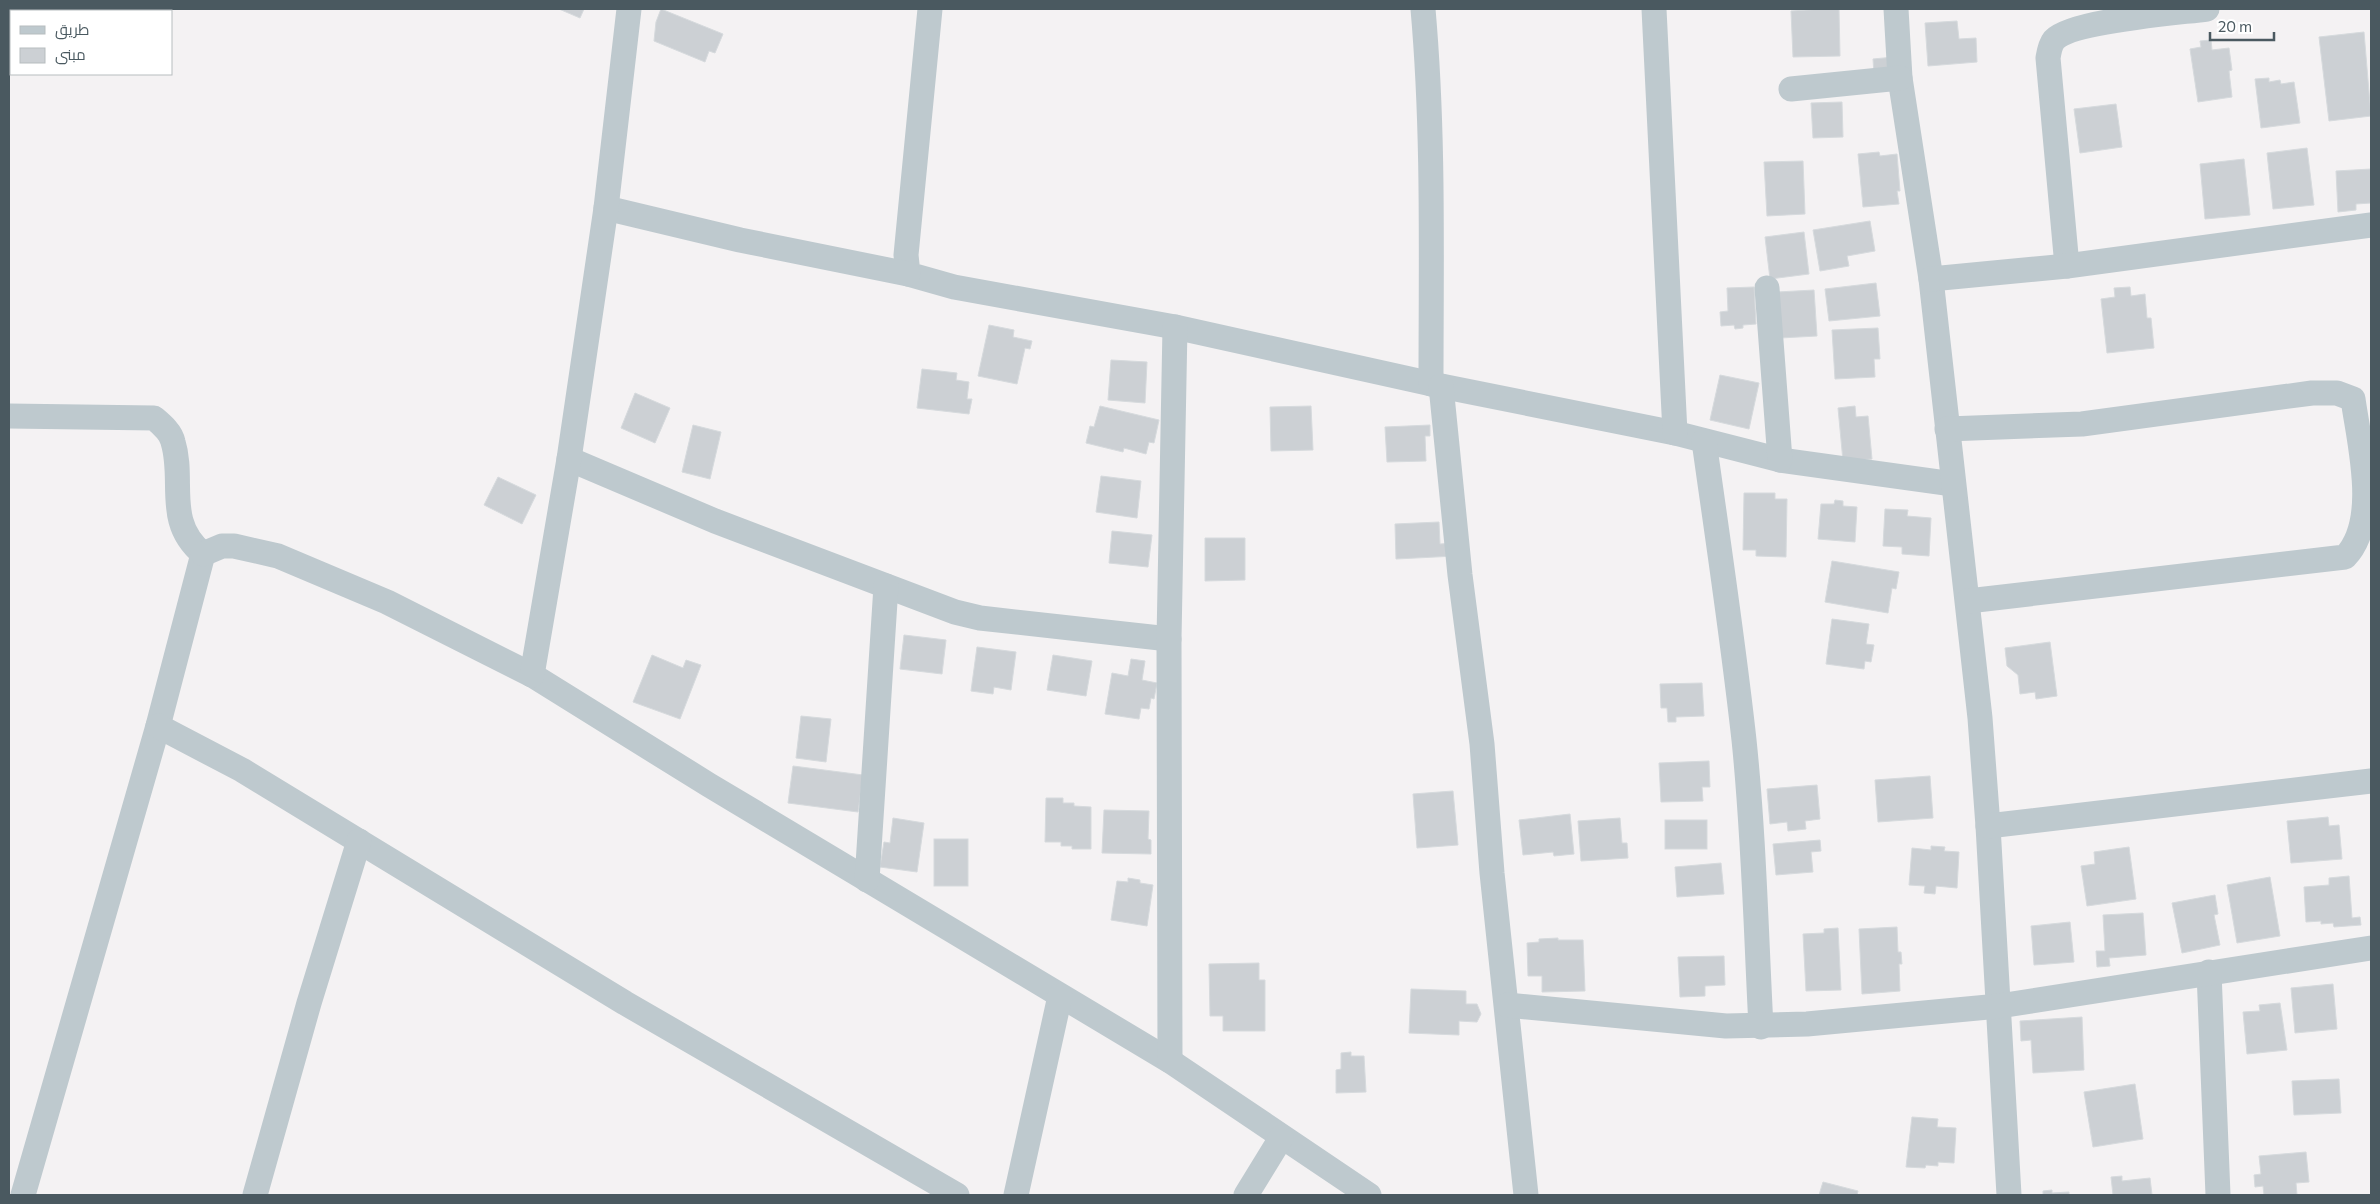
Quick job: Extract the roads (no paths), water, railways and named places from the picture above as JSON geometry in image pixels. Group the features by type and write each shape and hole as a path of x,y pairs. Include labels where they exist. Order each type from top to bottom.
{"street":[{"path":"532,674 569,459 606,208 629,9"},
{"path":"908,274 906,255 930,9"},
{"path":"1423,9 1428,61 1436,385 1482,744 1492,873 1526,1195"},
{"path":"1654,9 1675,433"},
{"path":"1896,9 1900,78 1931,279 1953,484 1968,601 1988,826 2009,1195"},
{"path":"2067,266 2048,58 2049,49 2055,40 2071,31 2090,25 2207,9"},
{"path":"1791,88 1900,78"},
{"path":"606,208 740,240 908,274 954,287 1175,327 1436,385 1675,433 1780,460 1953,484"},
{"path":"1931,279 2067,266 2371,225"},
{"path":"1767,288 1780,460"},
{"path":"1170,1061 1169,639 1175,327"},
{"path":"1947,429 2082,424 2312,393 2337,393 2362,398 2365,489 2356,544 2345,558 1968,601"},
{"path":"9,416 154,418 166,429 173,440 180,518 193,546 203,554"},
{"path":"1704,441 1731,631 1744,742 1754,881 1761,1027"},
{"path":"569,459 706,517 955,612 980,618 1169,639"},
{"path":"203,554 222,546 234,546 278,556 387,602 532,674 867,880 1170,1061 1252,1115 1281,1138 1369,1195"},
{"path":"23,1195 158,726 203,554"},
{"path":"867,880 886,586"},
{"path":"158,726 242,770 625,1003 957,1195"},
{"path":"1988,826 2371,781"},
{"path":"255,1195 309,1003 359,841"},
{"path":"1507,1005 1701,1024 1761,1027 1999,1006 2371,948"},
{"path":"2209,972 2218,1195"},
{"path":"1016,1195 1060,996"},
{"path":"1246,1195 1281,1138"}]}
